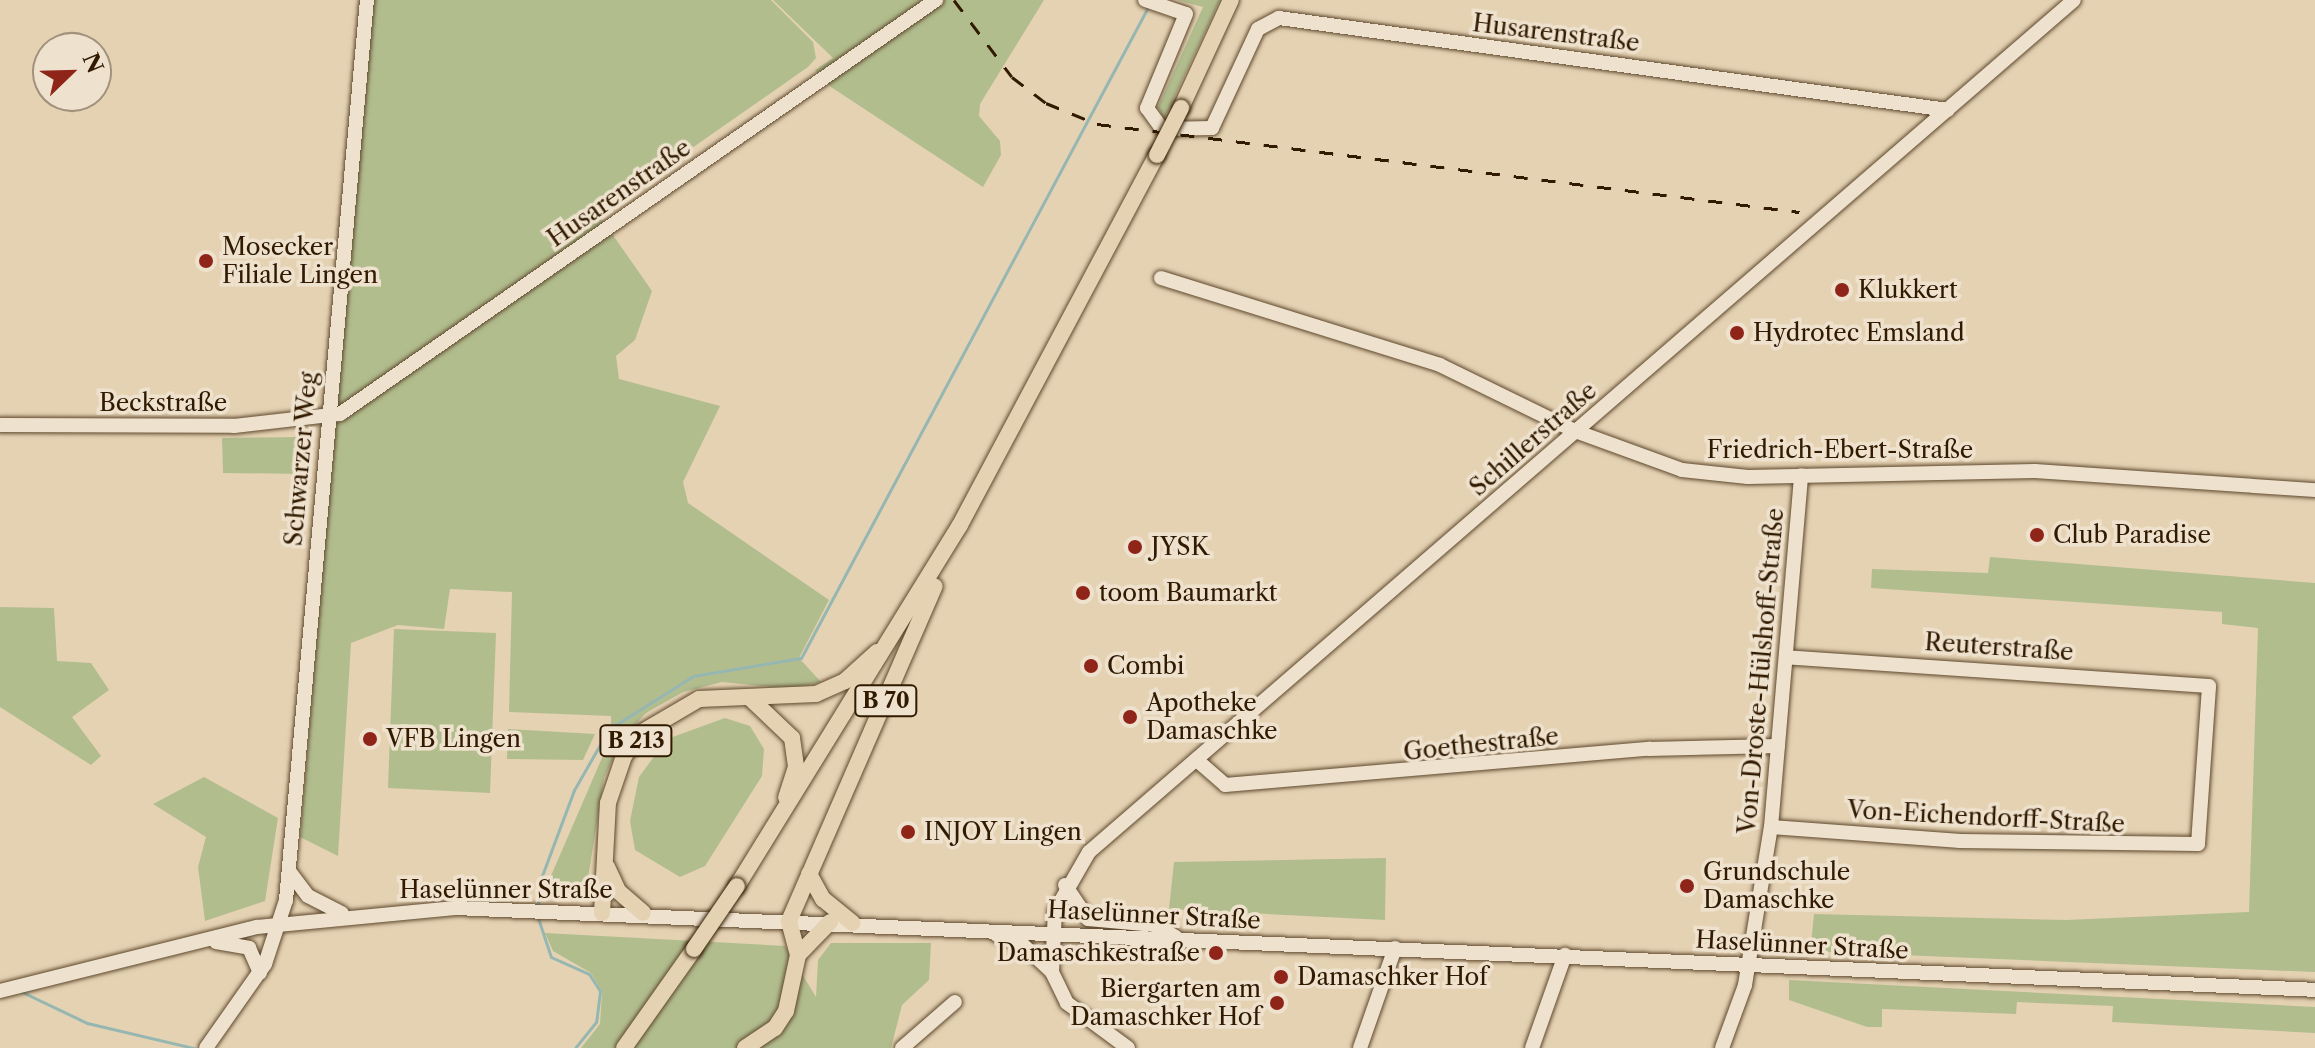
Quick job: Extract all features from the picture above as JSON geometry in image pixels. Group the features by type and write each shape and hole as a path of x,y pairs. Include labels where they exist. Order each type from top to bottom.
{"main road":[{"name":"B 70","path":"624,1048 763,846 898,631 960,525 1091,289 1231,0"},
{"name":"B 70","path":"789,921 960,525"},
{"path":"750,698 834,687 898,631"},
{"path":"750,698 783,723 795,752 793,782 763,846"},
{"name":"B 213","path":"602,913 614,781 641,733 699,699 750,698"},
{"path":"605,862 618,891 643,913"},
{"path":"809,874 823,899 853,923"},
{"path":"745,1048 775,1028 786,1011 798,955 789,921"},
{"path":"798,955 830,922"}],"street":[{"name":"Schwarzer Weg","path":"208,1047 260,973 282,923 367,0"},
{"name":"Husarenstraße","path":"326,420 936,0"},
{"name":"Schillerstraße","path":"1051,932 1065,885 1089,852 1199,762 1575,431 2074,0"},
{"name":"Husarenstraße","path":"1152,1 1186,14 1147,108 1162,129 1212,128 1258,29 1279,18 1948,110"},
{"name":"Friedrich-Ebert-Straße","path":"1161,278 1440,365 1575,431 1682,470 1801,475 2035,471 2315,490"},
{"name":"Beckstraße","path":"0,425 326,420"},
{"name":"Von-Droste-Hülshoff-Straße","path":"1722,1048 1750,965 1771,827 1801,475"},
{"name":"Reuterstraße","path":"1786,657 2209,686 2198,844"},
{"name":"Goethestraße","path":"1199,762 1225,785 1649,749 1778,746"},
{"name":"Von-Eichendorff-Straße","path":"1771,827 1960,841 2198,844"},
{"path":"289,871 308,896 346,914"},
{"path":"1065,885 1088,919 1155,925 1180,939"},
{"name":"Haselünner Straße","path":"1,990 282,923 346,914 538,911 643,913 2315,990"},
{"path":"980,929 1021,943 1052,972 1067,1003 1128,1048"},
{"path":"1051,932 1052,972"},
{"path":"200,941 249,948 260,973"},
{"path":"1360,1048 1395,948"},
{"path":"1532,1048 1565,955"},
{"path":"902,1048 955,1002"}],"green space":[{"path":"371,0 771,0 813,42 816,58 808,67 609,206 601,218 652,291 635,340 616,356 619,379 720,406 683,482 688,503 829,600 799,658 821,682 793,689 722,682 683,692 646,713 622,739 604,778 588,878 573,893 544,892 611,737 611,716 509,712 512,592 450,589 444,629 398,625 351,643 338,856 300,837"},
{"path":"773,0 1044,0 980,104 979,116 1000,141 1001,155 983,187 831,87 815,70 833,58"},
{"path":"1177,0 1220,0 1164,119 1158,107 1203,7"},
{"path":"307,437 307,474 223,473 222,438"},
{"path":"1990,557 2315,583 2315,972 1827,952 1811,944 1814,914 2066,920 2249,912 2258,628 2222,624 2222,612 1871,588 1872,569 1988,573"},
{"path":"0,607 54,608 57,661 91,663 109,690 72,717 101,756 91,765 0,707"},
{"path":"394,629 496,633 490,793 388,788"},
{"path":"725,718 750,726 764,749 762,776 705,866 680,877 635,850 630,821 639,777 667,739"},
{"path":"508,729 595,734 583,760 507,759"},
{"path":"204,777 278,818 265,901 205,921 198,867 206,837 153,804"},
{"path":"1386,858 1385,920 1169,909 1174,862"},
{"path":"545,933 785,946 816,997 818,960 831,943 931,943 929,980 902,1005 891,1048 581,1048 600,1024 602,992 591,973 553,951"},
{"path":"1789,980 2315,1007 2315,1033 2112,1022 2113,1006 2017,1002 2016,1014 1882,1009 1882,1027 1867,1027 1789,1000"}],"waterway":[{"path":"538,906 540,881 574,790 609,729 693,676 801,658 1148,7"},
{"path":"538,918 551,957 589,974 600,991 596,1022 575,1048"},
{"path":"20,991 87,1023 194,1048"}],"railway":[{"path":"954,0 1012,77 1046,103 1097,124 1800,212"}],"place":[{"name":"Mosecker Filiale Lingen","path":"206,261"},
{"name":"Klukkert","path":"1842,290"},
{"name":"Hydrotec Emsland","path":"1737,333"},
{"name":"Club Paradise","path":"2037,535"},
{"name":"JYSK","path":"1135,547"},
{"name":"toom Baumarkt","path":"1083,593"},
{"name":"Combi","path":"1091,666"},
{"name":"Apotheke Damaschke","path":"1130,717"},
{"name":"VFB Lingen","path":"370,739"},
{"name":"INJOY Lingen","path":"908,832"},
{"name":"Grundschule Damaschke","path":"1687,886"},
{"name":"Damaschkestraße","path":"1216,953"},
{"name":"Damaschker Hof","path":"1281,977"},
{"name":"Biergarten am Damaschker Hof","path":"1277,1003"}]}
